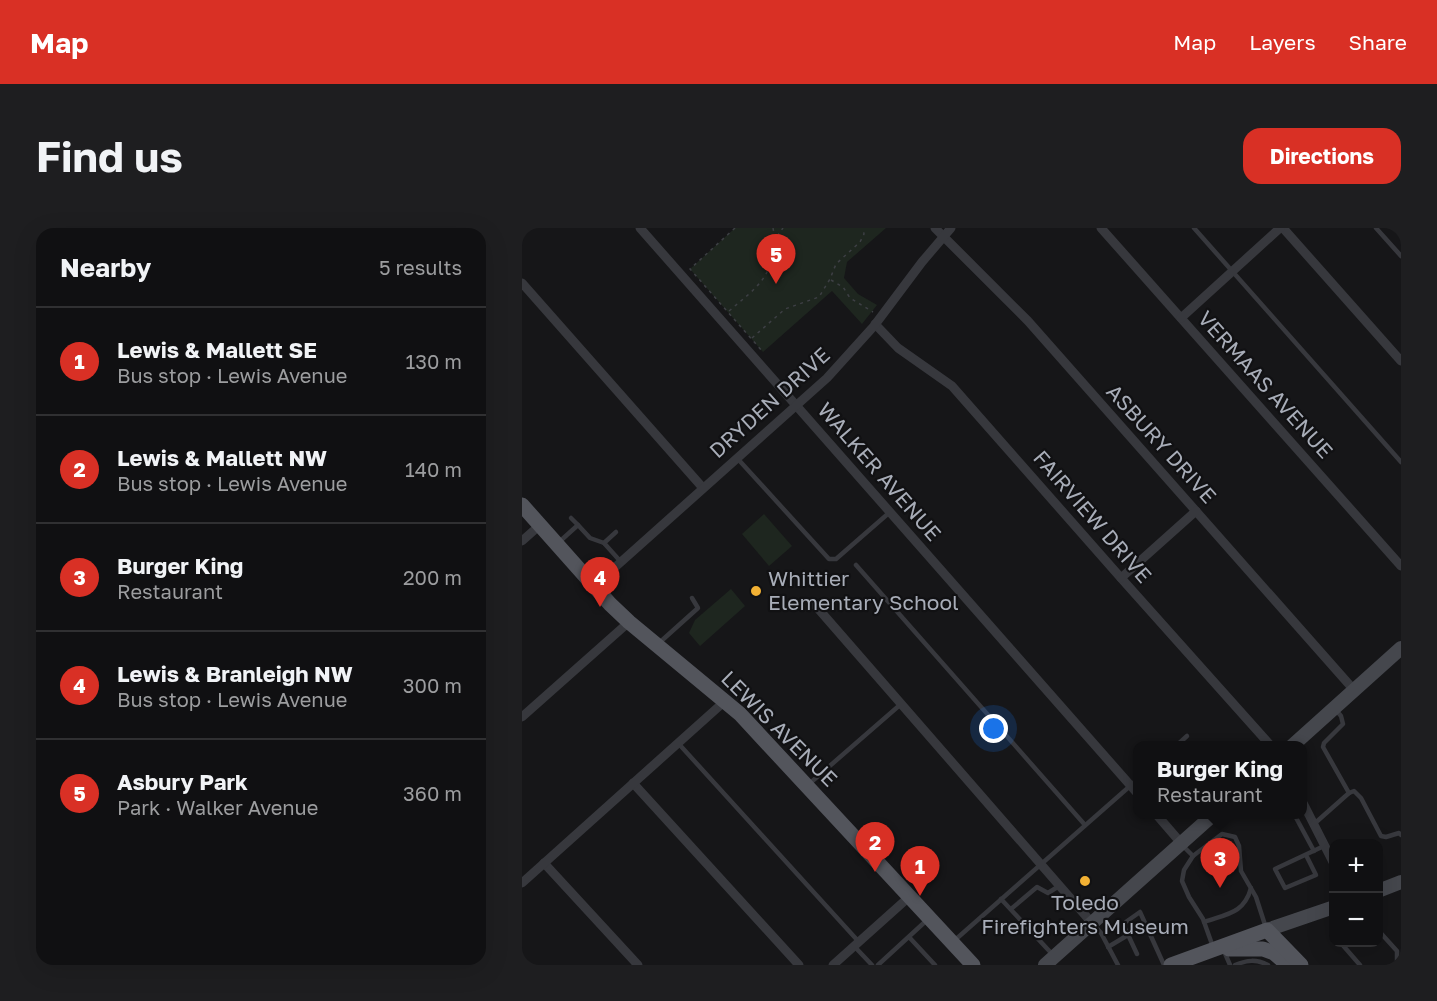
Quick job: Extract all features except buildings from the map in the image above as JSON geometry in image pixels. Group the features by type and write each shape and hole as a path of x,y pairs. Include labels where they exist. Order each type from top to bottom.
{"main road":[{"name":"LEWIS AVENUE","path":"522,505 629,622 725,700 746,720 973,965"},
{"path":"1298,741 1401,648"},
{"path":"1050,961 1208,819"},
{"path":"1383,889 1401,882"},
{"path":"1181,963 1329,909"},
{"path":"1267,930 1299,964"},
{"path":"1218,949 1263,949 1274,953 1281,959 1299,964"}],"street":[{"name":"WALKER AVENUE","path":"640,228 890,512 1133,781"},
{"name":"ASBURY DRIVE","path":"935,228 1028,321 1354,690"},
{"name":"DRYDEN DRIVE","path":"594,586 842,362 951,228"},
{"name":"VERMAAS AVENUE","path":"1101,228 1399,560"},
{"path":"1181,318 1281,228 1401,361"},
{"path":"522,283 703,488"},
{"name":"FAIRVIEW DRIVE","path":"875,324 898,348 952,386 1267,741"},
{"path":"1120,578 1196,511"},
{"path":"522,541 540,525"},
{"path":"815,605 1092,923"},
{"path":"522,717 629,622"},
{"path":"522,883 725,700"},
{"path":"633,783 799,965"},
{"path":"1307,811 1329,856"},
{"path":"1160,819 1181,843"},
{"path":"544,863 638,965"},
{"path":"833,965 909,897"}],"lane":[{"path":"1194,228 1401,462"},
{"path":"1376,228 1401,256"},
{"path":"737,458 829,559 836,559 890,512"},
{"path":"571,518 590,538 604,543 621,562"},
{"path":"557,544 578,525"},
{"path":"604,543 616,532"},
{"path":"856,564 1085,825"},
{"path":"657,645 698,608 692,598"},
{"path":"807,786 901,704"},
{"path":"1334,708 1341,716 1343,724 1324,743 1323,747 1349,793"},
{"path":"1182,741 1187,736"},
{"path":"678,742 873,965"},
{"path":"952,943 1133,783"},
{"path":"1314,824 1354,791 1361,798 1381,836 1386,837 1399,833 1401,835"},
{"path":"1297,819 1314,851"},
{"path":"1230,965 1218,949 1182,881 1184,870 1192,856 1219,836 1231,835 1238,841 1241,871 1256,897 1267,930"},
{"path":"1181,843 1192,856"},
{"path":"1306,855 1316,875 1285,888 1275,869 1323,846"},
{"path":"1031,872 1036,887 1048,893 1060,885"},
{"path":"1011,909 1036,887"},
{"path":"1204,922 1241,908 1248,899 1251,888"},
{"path":"1001,899 1050,961"},
{"path":"1137,954 1123,924 1140,912 1164,965"},
{"path":"878,965 929,918"},
{"path":"1092,923 1101,933 1118,965"},
{"path":"1108,947 1128,935"},
{"path":"1383,935 1398,951 1397,965"},
{"path":"909,937 934,965"},
{"path":"1344,947 1360,965"},
{"path":"1235,965 1257,960 1268,965"}],"path":[{"path":"735,228 690,269 763,352"},
{"path":"728,312 761,283 773,257 775,239 773,228"},
{"path":"775,239 783,228"},
{"path":"752,339 785,309 819,297 836,264 860,242 864,234 863,228"},
{"path":"830,279 843,287 850,298 873,312"}],"shaded area":[{"path":"735,228 886,228 847,262 844,278 858,294 877,305 862,324 832,291 763,352 690,269"},
{"path":"764,514 792,546 769,566 742,534"},
{"path":"731,589 745,606 700,646 689,633 695,620"}],"place":[{"name":"Asbury Park","path":"776,284"},
{"name":"Whittier Elementary School","path":"756,591"},
{"name":"Lewis & Branleigh NW","path":"600,607"},
{"name":"Lewis & Mallett NW","path":"875,872"},
{"name":"Toledo Firefighters Museum","path":"1085,881"},
{"name":"Burger King","path":"1220,888"},
{"name":"Lewis & Mallett SE","path":"920,896"}]}
